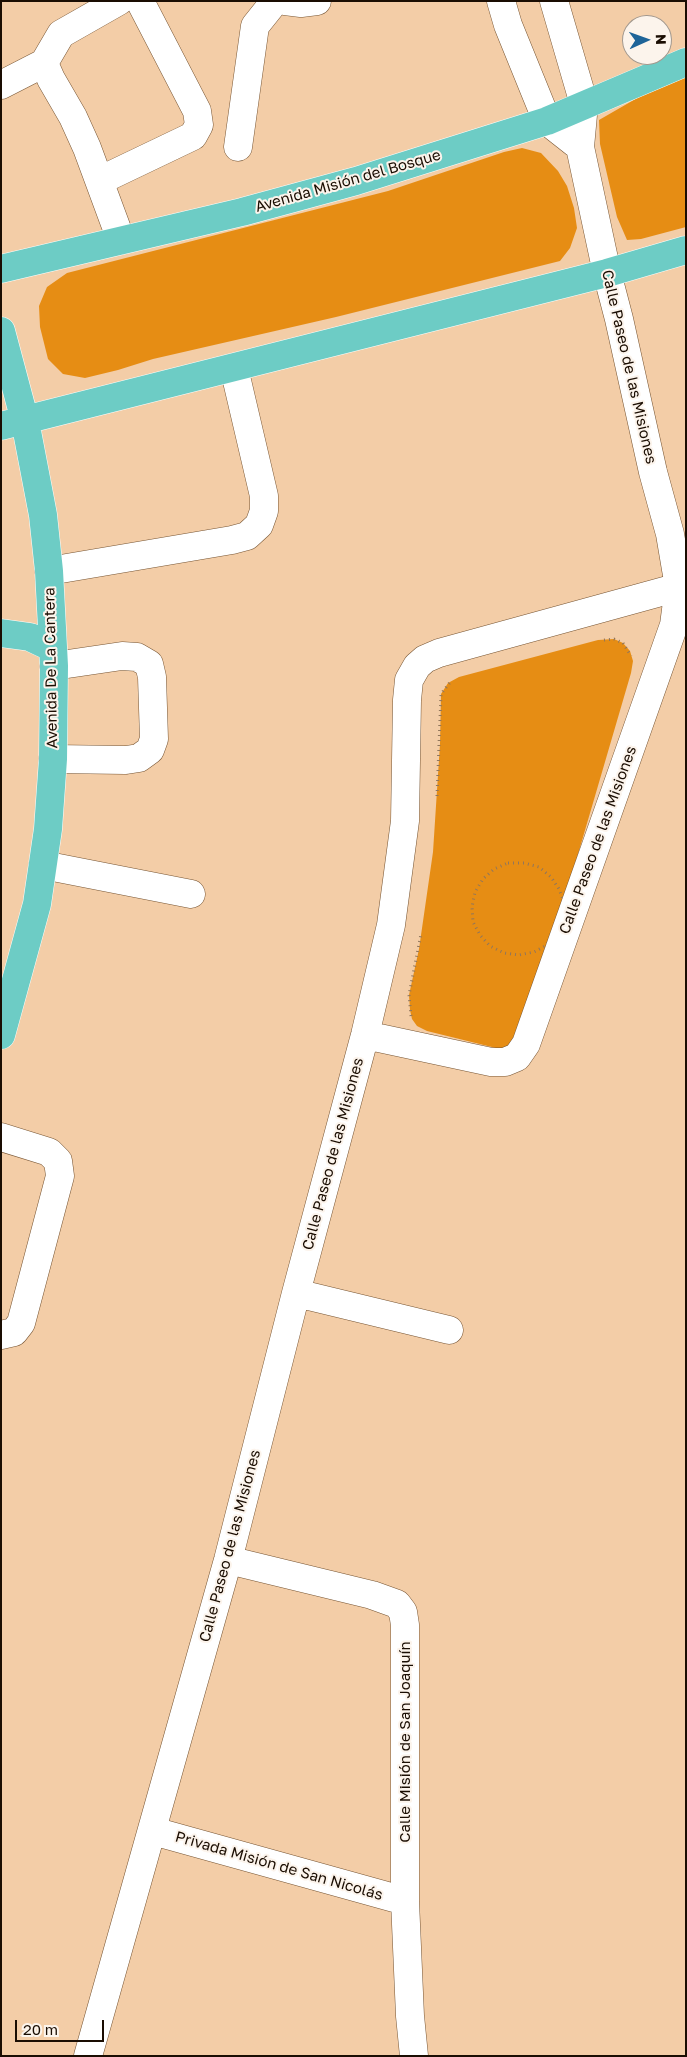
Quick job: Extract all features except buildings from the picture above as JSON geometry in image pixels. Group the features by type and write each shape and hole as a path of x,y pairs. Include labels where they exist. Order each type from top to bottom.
{"main road":[{"name":"Avenida Misión del Bosque","path":"1,269 242,212 356,181 547,121 686,62"},
{"path":"13,423 607,273 686,250"},
{"name":"Avenida De La Cantera","path":"1,331 13,423 43,515 49,571 54,657 53,759 48,829 43,865 37,904 1,1034"},
{"path":"1,632 30,638 54,657"}],"street":[{"path":"1,85 44,63 61,34 119,1"},
{"path":"101,180 194,136 199,126 196,111 140,1"},
{"path":"238,147 255,26 275,1"},
{"path":"285,1 301,3 317,1"},
{"path":"501,1 508,25 547,121 580,147"},
{"name":"Calle Paseo de las Misiones","path":"365,1034 491,1062 505,1062 517,1057 529,1034 674,625 679,587 670,534 653,472 580,147 584,104 554,1"},
{"path":"44,63 73,117 101,180 121,240"},
{"path":"49,571 232,540 247,536 259,525 264,511 264,496 234,368"},
{"name":"Calle Paseo de las Misiones","path":"88,2056 228,1560 365,1034 391,925 405,821 409,680 417,666 425,659 439,653 679,587"},
{"path":"53,759 126,760 139,758 150,750 154,739 152,676 149,664 137,657 54,657"},
{"path":"43,865 191,894"},
{"path":"1,1137 49,1152 58,1161 60,1176 21,1323 14,1332 1,1335"},
{"path":"296,1293 449,1330"},
{"name":"Calle Misión de San Joaquín","path":"228,1560 372,1595 397,1604 403,1612 405,1624 405,1901 410,2016 414,2056"},
{"name":"Privada Misión de San Nicolás","path":"153,1831 405,1901"}],"path":[{"path":"598,640 614,639 624,643 630,651 633,662"},
{"path":"436,805 441,694 448,683 454,680"},
{"path":"556,930 547,945 534,952 518,955 504,953 490,946 480,935 473,922 472,907 475,892 482,879 494,869 508,863 524,863 538,867 551,876 564,902"},
{"path":"549,947 567,893"},
{"path":"412,1020 410,995 422,929"}],"shaded area":[{"path":"686,77 686,227 641,239 627,240 617,217 600,144 599,120 639,97"},
{"path":"522,148 541,153 558,171 567,186 574,208 577,228 570,248 560,261 336,317 153,359 85,378 63,374 48,359 40,327 39,306 47,287 67,273 388,191 504,152"},
{"path":"614,639 623,643 630,651 633,661 631,673 564,902 520,1030 508,1047 500,1049 427,1031 417,1026 412,1019 409,995 419,949 433,852 440,744 441,694 448,683 459,677 598,640"}]}
